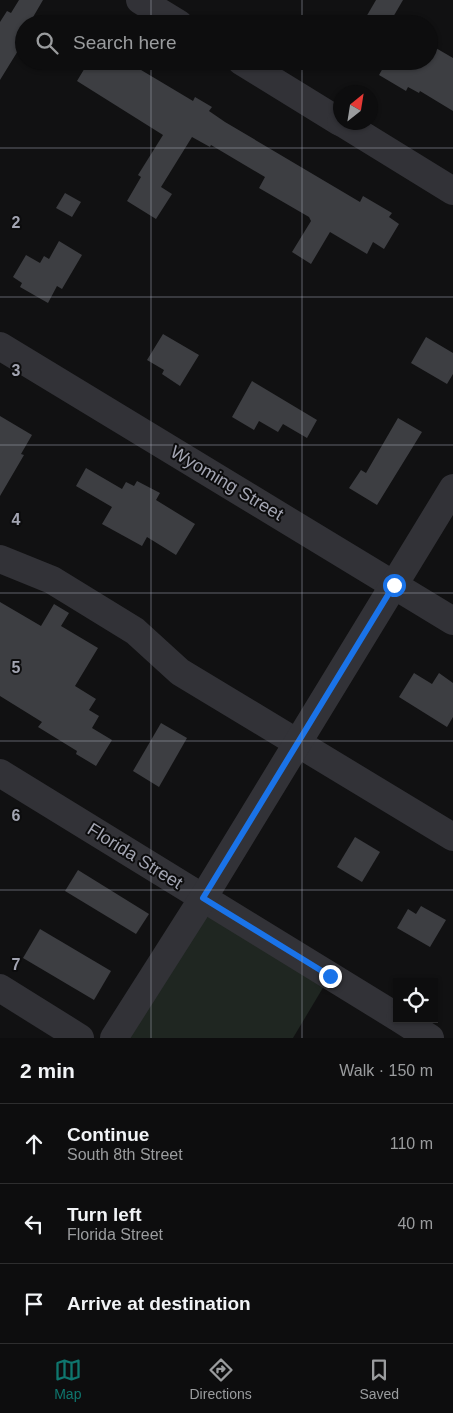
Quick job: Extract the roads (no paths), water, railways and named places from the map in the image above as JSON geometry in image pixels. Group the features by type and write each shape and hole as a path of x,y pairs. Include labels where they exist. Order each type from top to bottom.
{"street":[{"path":"140,0 164,15"},
{"path":"256,70 333,117"},
{"path":"354,130 453,191"},
{"name":"Wyoming Street","path":"0,346 453,621"},
{"path":"114,1038 298,744 453,488"},
{"path":"0,559 52,580 135,631 180,672 453,837"},
{"name":"Florida Street","path":"0,773 393,1015"},
{"path":"0,988 80,1038"},
{"name":"Florida Street","path":"406,1023 430,1038"}]}
